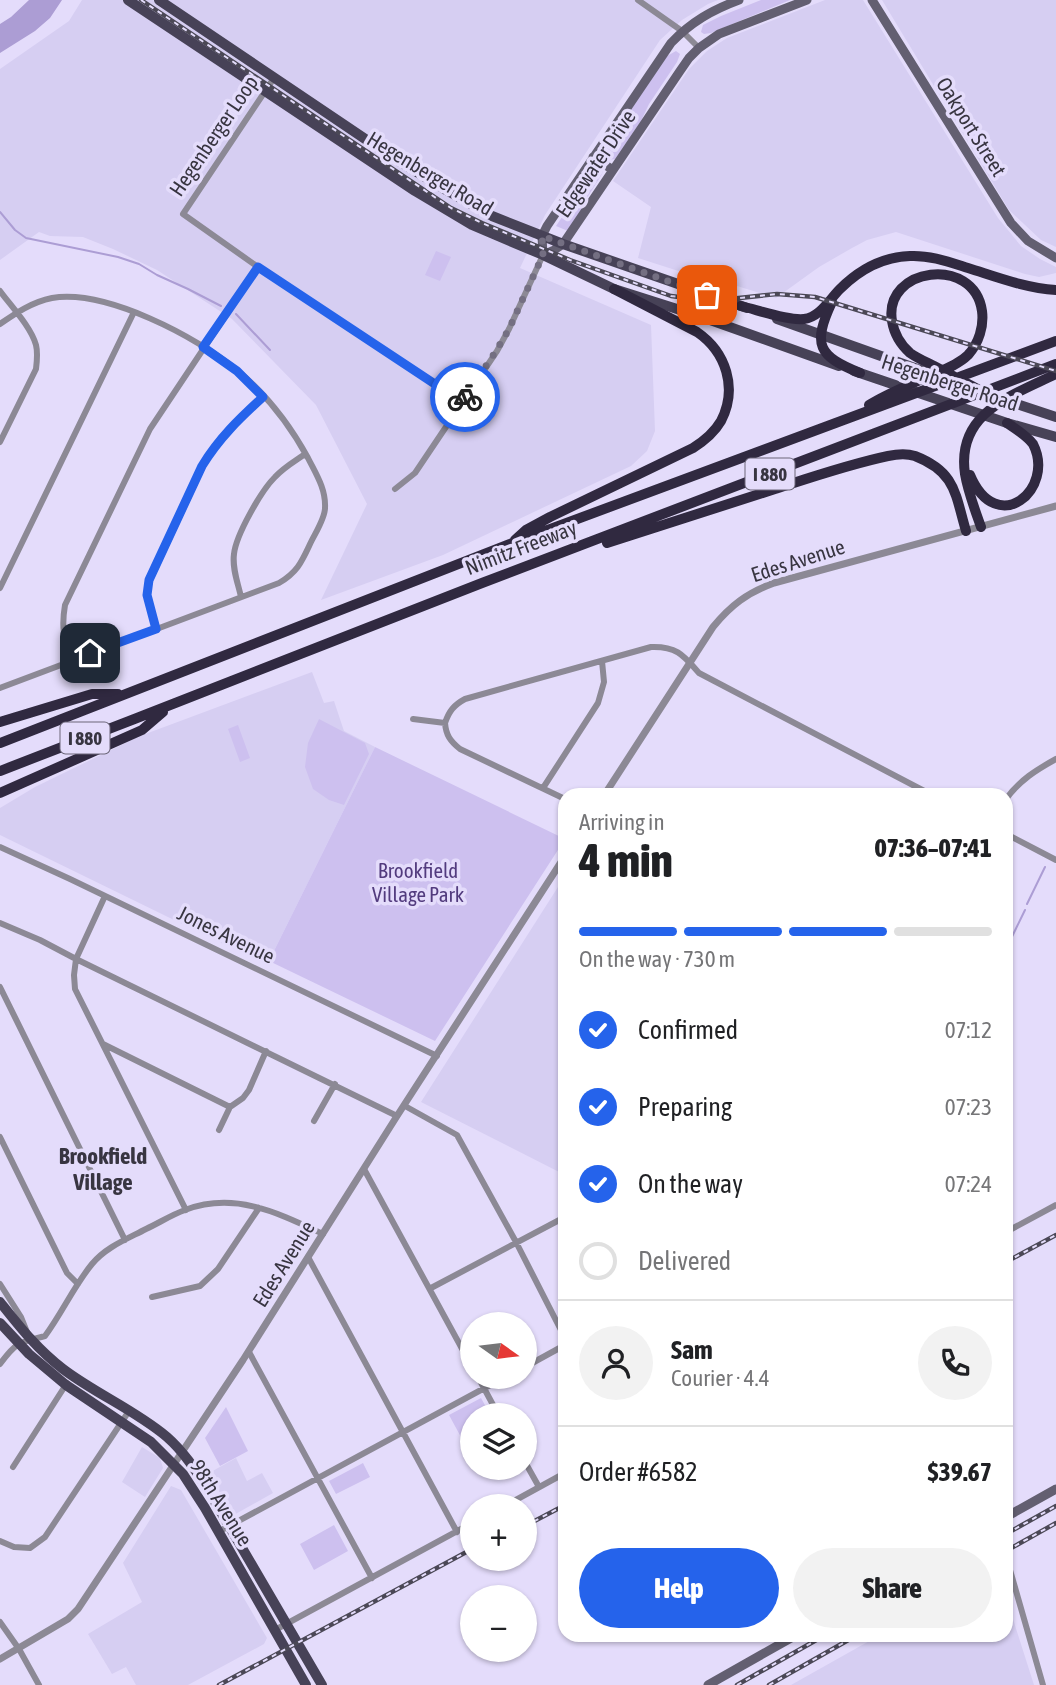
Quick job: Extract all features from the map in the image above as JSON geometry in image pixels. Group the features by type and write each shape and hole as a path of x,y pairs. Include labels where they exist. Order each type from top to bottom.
{"highway":[{"path":"741,306 795,319 806,319 822,310 840,288 860,271 885,259 911,256 942,259 1008,281 1056,290"},
{"path":"848,418 883,396 944,369 967,356 975,345 982,319 981,306 975,294 960,279 941,273 929,274 908,283 899,292 891,315 898,338 911,354 985,394"},
{"path":"840,288 827,313 821,336 823,348 835,363 860,373"},
{"path":"510,544 538,523 693,448 708,438 721,422 728,386 725,365 718,351 697,332 614,289"},
{"name":"Nimitz Freeway","path":"0,743 510,544 1056,341"},
{"name":"Nimitz Freeway","path":"0,771 1056,363"},
{"path":"981,527 965,471 964,456 970,430 992,408 1056,374"},
{"path":"964,456 970,478 982,497 992,503 1004,505 1014,505 1026,499 1039,482 1040,460 1031,442 1007,423"},
{"path":"484,583 800,481 890,455 913,456 947,476 966,531"},
{"path":"0,722 92,694 124,694"},
{"path":"0,793 142,730 169,706"}],"main road":[{"name":"Hegenberger Road","path":"128,0 452,214 491,234 614,289 1007,423 1056,437"},
{"name":"Hegenberger Road","path":"159,0 386,153 492,216 821,336 1056,417"},
{"name":"Edgewater Drive","path":"739,0 708,13 682,31 660,57 542,236 543,255 563,244 689,58 699,48 719,34 807,0"},
{"name":"Oakport Street","path":"872,0 1011,223 1028,241 1056,258"},
{"path":"593,157 612,170"},
{"name":"98th Avenue","path":"0,1302 35,1346 69,1380 129,1411 166,1436 183,1453 207,1488 322,1685"},
{"name":"98th Avenue","path":"0,1323 18,1343 152,1442 183,1474 306,1685"},
{"path":"1013,1513 1056,1489"},
{"path":"708,1685 784,1642"}],"street":[{"path":"638,0 682,31 699,48"},
{"name":"Hegenberger Loop","path":"274,78 183,214 462,402"},
{"path":"395,489 415,474 503,340 543,255"},
{"path":"72,660 62,623 65,605 150,429 258,267"},
{"path":"0,291 31,334 37,356 36,369 0,442"},
{"path":"0,324 33,304 52,298 88,299 158,322 203,347 237,371 286,421 324,489 326,510 300,564 291,575 279,583 0,688"},
{"path":"0,588 134,312"},
{"path":"156,629 147,595 149,580 202,466 224,434 263,397"},
{"path":"240,597 234,568 238,538 266,487 277,474 305,454"},
{"name":"Edes Avenue","path":"609,788 713,627 739,600 774,583 1056,506"},
{"path":"558,796 460,749 451,742 446,733 445,723 449,712 455,704 465,699 661,647 683,654 699,673 919,788"},
{"path":"542,788 598,703 604,682 602,661"},
{"path":"413,719 445,723"},
{"path":"1013,790 1031,773 1056,759"},
{"path":"1013,838 1056,860"},
{"name":"Jones Avenue","path":"0,847 437,1056"},
{"name":"Edes Avenue","path":"0,1658 68,1619 78,1609 183,1453 558,867"},
{"path":"105,896 76,959 75,989 186,1210"},
{"path":"0,923 40,940 397,1116"},
{"path":"0,987 125,1240"},
{"path":"101,1043 230,1107"},
{"path":"219,1130 230,1107 249,1090 266,1051"},
{"path":"314,1121 335,1084"},
{"path":"405,1106 457,1135 558,1324"},
{"path":"0,1137 67,1273 78,1284"},
{"path":"364,1169 460,1344"},
{"path":"0,1364 18,1343 45,1336 78,1284 103,1253 186,1210 217,1203 240,1203 286,1217 323,1234"},
{"path":"1013,1228 1056,1205"},
{"path":"152,1297 200,1286 218,1269 259,1208"},
{"path":"431,1288 558,1221"},
{"path":"309,1257 457,1532"},
{"name":"98th Avenue","path":"0,1284 21,1317 30,1340"},
{"path":"537,1360 558,1349"},
{"path":"248,1352 372,1578"},
{"path":"13,1466 69,1380"},
{"path":"218,1532 480,1390"},
{"path":"0,1541 14,1548 30,1548 45,1538 129,1411"},
{"path":"526,1494 558,1477"},
{"path":"535,1480 539,1487"},
{"path":"275,1630 460,1530"},
{"path":"1013,1580 1044,1685"},
{"path":"0,1622 39,1685"}],"shaded area":[{"path":"29,0 62,0 50,18 35,31 0,53 0,24"},
{"path":"82,0 718,0 682,20 660,40 545,215 520,268 651,325 655,431 647,451 631,466 443,555 321,600 367,504 316,405 232,319 157,270 113,249 83,237 50,236 39,232 0,260 0,69 69,21"},
{"path":"825,0 863,0 998,218 1021,246 1056,267 1056,273 1039,277 1025,274 896,232 867,240 852,248 819,267 776,298 638,258 651,207 613,181 689,69 707,51 727,38"},
{"path":"882,0 1056,0 1056,247 1041,240 1009,210"},
{"path":"312,672 324,703 334,701 344,731 375,747 269,961 265,959 260,962 0,835 0,808 35,787 140,736"},
{"path":"558,887 558,1171 421,1102"},
{"path":"142,1447 160,1458 163,1468 145,1497 122,1482"},
{"path":"236,1458 247,1481 262,1473 273,1493 232,1516 209,1473"},
{"path":"171,1486 181,1490 267,1638 264,1644 188,1685 136,1685 126,1667 112,1674 88,1634 142,1602 123,1563"},
{"path":"1013,1619 1034,1685 791,1685 868,1642 1013,1642"}],"green space":[{"path":"761,0 790,0 711,33 701,32 703,25"},
{"path":"676,51 680,54 677,62 641,121 615,159 608,160 604,156 605,148 667,56"},
{"path":"595,168 603,169 602,174 568,231 556,226"},
{"path":"436,251 451,257 440,281 425,275"},
{"path":"319,719 365,743 369,754 344,805 329,800 313,789 305,767 308,743"},
{"path":"238,725 250,758 240,762 228,729"},
{"name":"Brookfield Village Park","path":"375,747 558,836 558,850 435,1041 269,961"},
{"path":"226,1407 248,1451 220,1466 205,1438"},
{"path":"460,1409 460,1435 449,1415"},
{"path":"363,1463 370,1477 336,1494 329,1481"},
{"path":"334,1525 348,1551 314,1570 300,1544"}],"waterway":[{"path":"0,212 15,230 26,238 118,257 139,264 221,306"},
{"path":"236,314 270,350"},
{"path":"1027,904 1045,867"},
{"path":"1013,935 1025,910"}],"railway":[{"path":"141,0 451,208 570,260 671,296 711,301 777,294 815,297 1056,371"},
{"path":"1013,1258 1056,1235"},
{"path":"1013,1530 1056,1506"},
{"path":"537,1520 558,1509"},
{"path":"1013,1547 1056,1523"},
{"path":"219,1685 460,1555"},
{"path":"737,1685 813,1642"},
{"path":"769,1685 845,1642"}],"way so far":[{"path":"465,397 509,329 543,255 542,236 707,295"}],"district":[{"name":"Brookfield Village","path":"103,1169"}],"route":[{"path":"90,653 156,629 147,595 149,580 202,466 224,434 263,397 237,371 203,347 258,267 462,402 465,397"}]}
